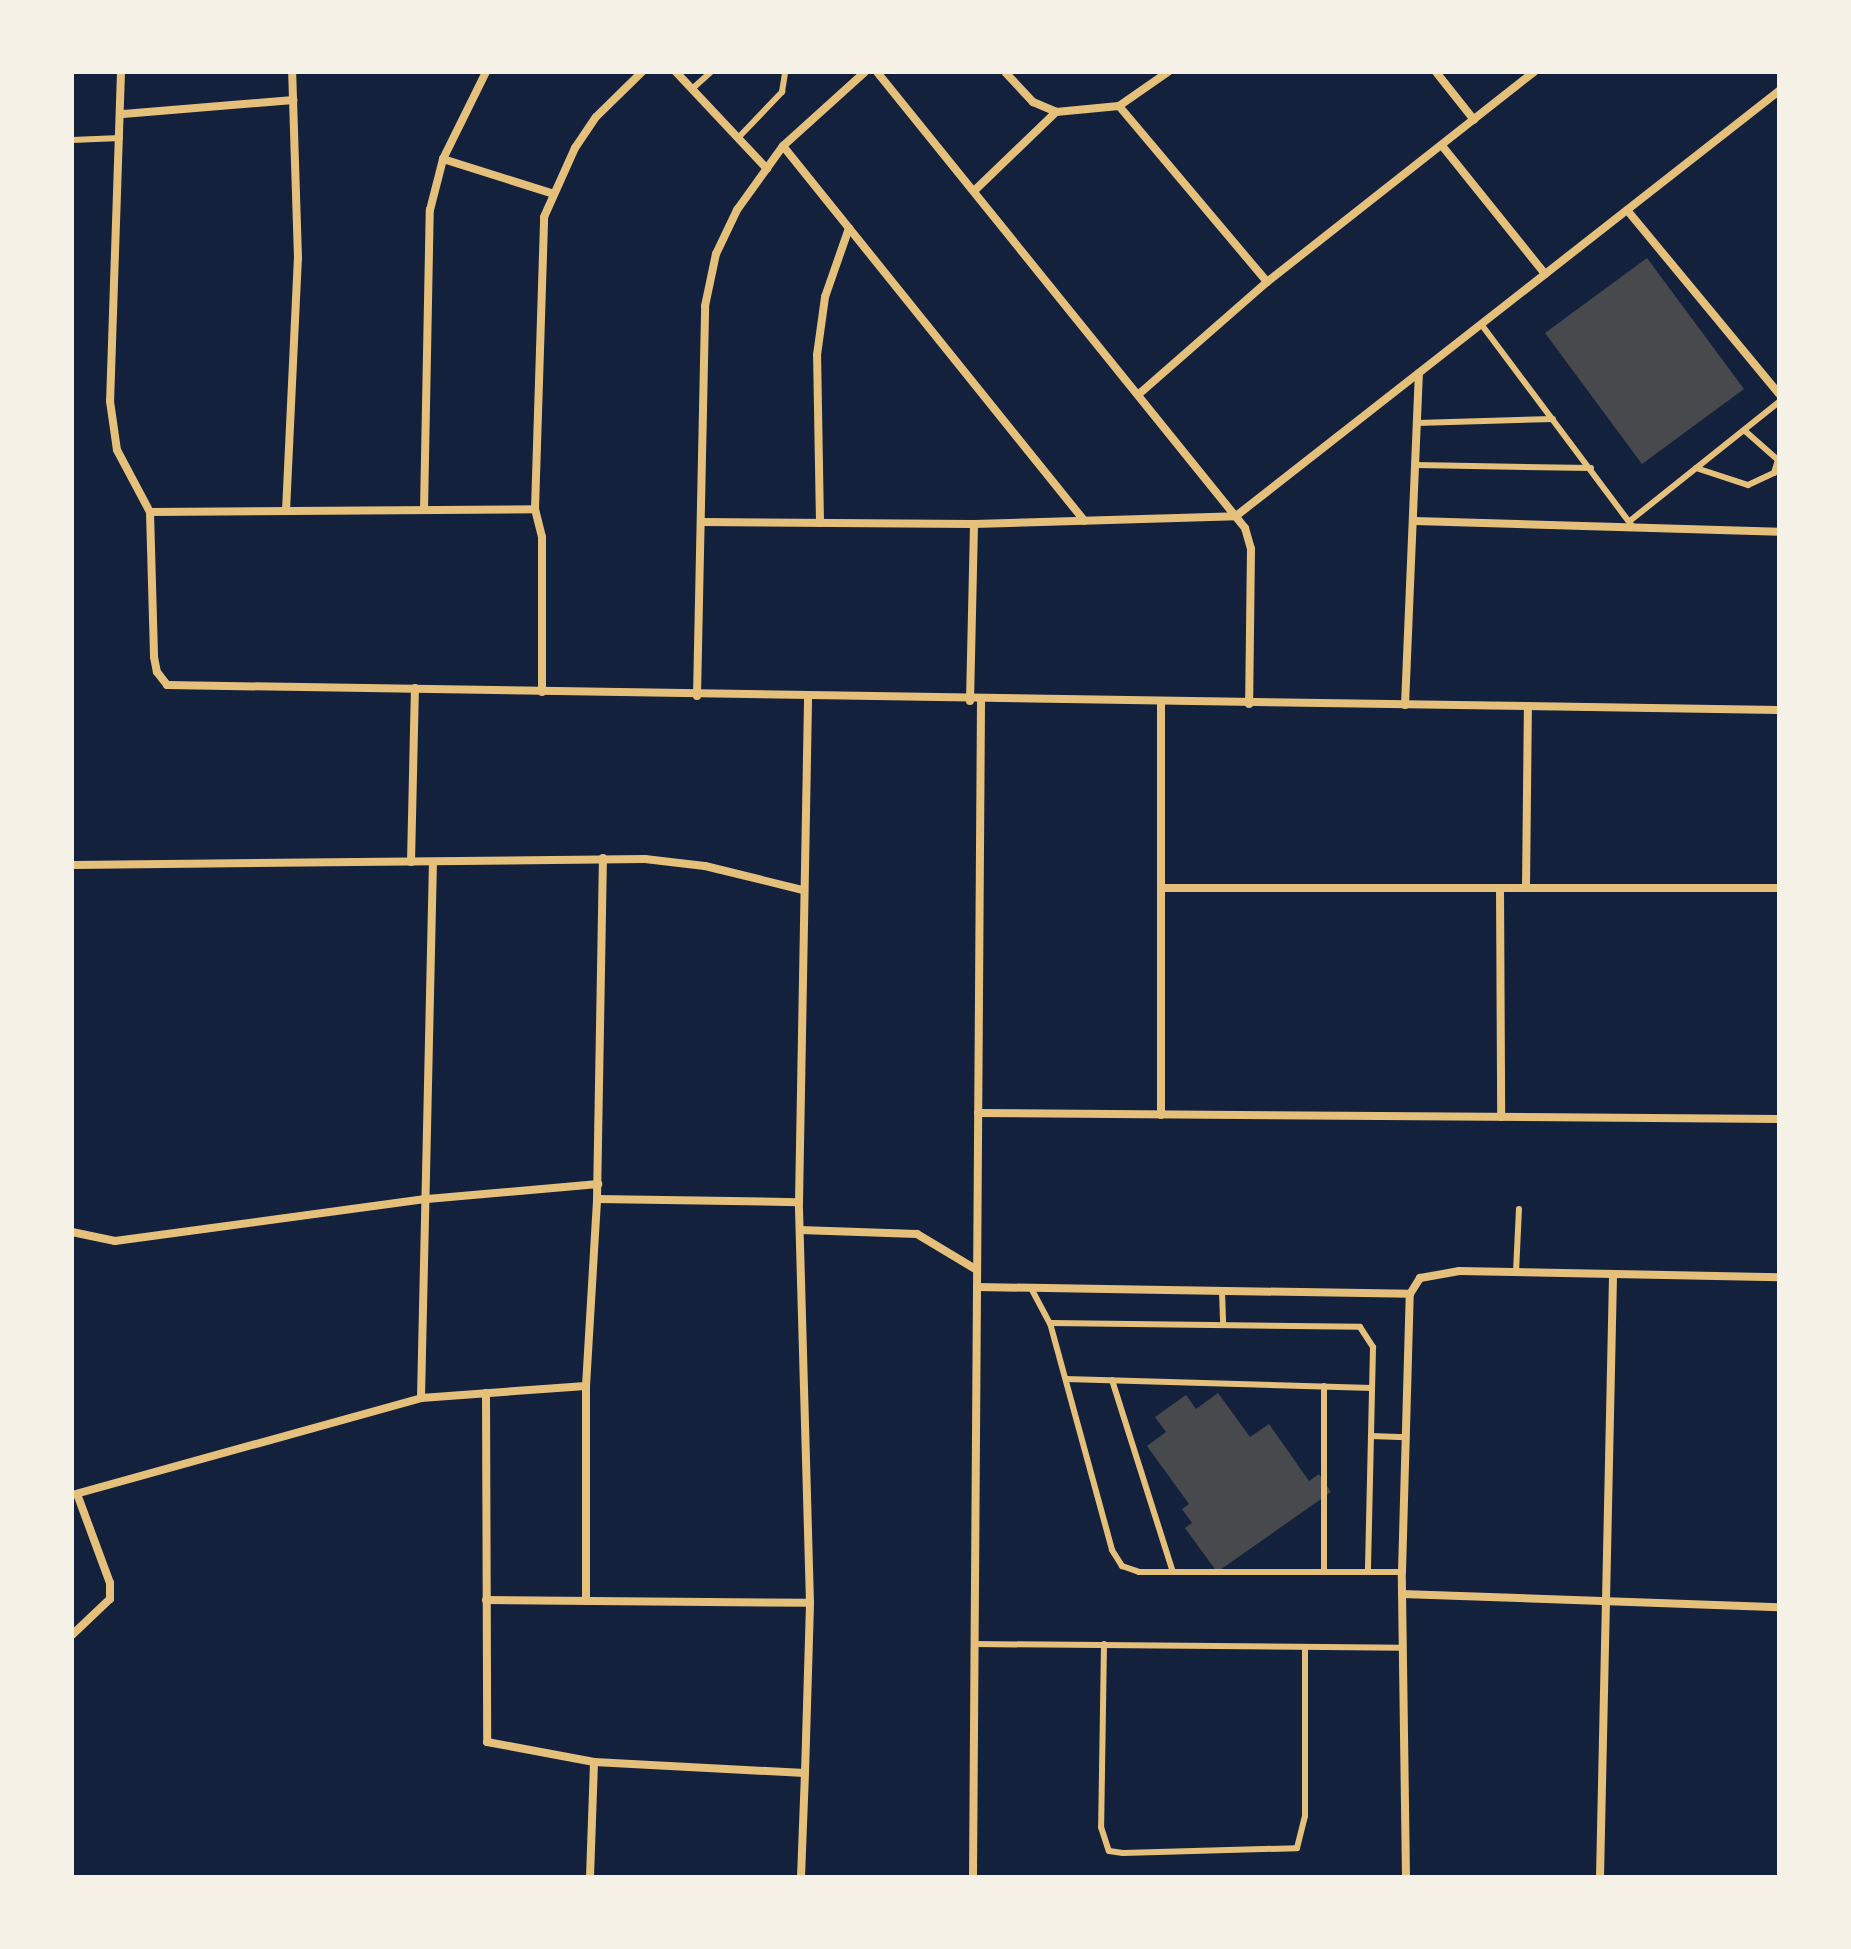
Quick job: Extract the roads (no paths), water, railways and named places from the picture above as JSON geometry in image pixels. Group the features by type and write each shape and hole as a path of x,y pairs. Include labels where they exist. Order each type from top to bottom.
{"street":[{"path":"121,72 123,114 110,401 117,450 150,512 154,657 157,672 167,685 415,688 808,699 1779,710"},
{"path":"286,511 298,258 292,72"},
{"path":"424,510 430,210 443,159 486,72"},
{"path":"542,692 542,537 535,509 539,253 554,194 596,117 642,72"},
{"path":"676,72 767,169"},
{"path":"697,696 708,293 716,254 783,146 865,72"},
{"path":"877,72 1236,516 1251,549 1249,704"},
{"path":"1005,72 1033,102 1056,112 1119,106 1168,72"},
{"path":"1436,72 1474,120"},
{"path":"1139,394 1267,282 1443,147 1534,72"},
{"path":"701,522 974,524 1236,516 1779,91"},
{"path":"123,114 293,100"},
{"path":"1119,106 1267,282"},
{"path":"974,191 1056,112"},
{"path":"783,146 1084,521"},
{"path":"1443,147 1545,274"},
{"path":"443,159 554,194"},
{"path":"1627,210 1779,394"},
{"path":"820,523 817,355 825,297 849,228"},
{"path":"1405,705 1419,373"},
{"path":"150,512 535,509"},
{"path":"1415,521 1632,524 1779,532"},
{"path":"970,701 974,524"},
{"path":"411,862 415,688"},
{"path":"801,1877 810,1603 799,1202 808,699"},
{"path":"973,1877 981,701"},
{"path":"1161,703 1161,1115"},
{"path":"1526,888 1528,706"},
{"path":"72,865 603,858 678,861 803,890"},
{"path":"586,1601 586,1386 598,1184 603,858"},
{"path":"421,1398 433,862"},
{"path":"1161,888 1779,888"},
{"path":"1500,888 1501,1117"},
{"path":"978,1113 1779,1119"},
{"path":"72,1232 115,1241 427,1199 598,1184"},
{"path":"597,1199 799,1202"},
{"path":"800,1230 917,1234 977,1270"},
{"path":"1406,1877 1402,1572 1410,1294 1420,1278 1436,1273 1779,1277"},
{"path":"1600,1877 1613,1274"},
{"path":"977,1287 1410,1294"},
{"path":"72,1635 110,1599 110,1583 75,1494 421,1398 586,1386"},
{"path":"486,1393 487,1742 594,1762 805,1773"},
{"path":"1402,1594 1779,1607"},
{"path":"486,1600 810,1603"},
{"path":"590,1877 594,1762"}],"lane":[{"path":"692,89 711,72"},
{"path":"738,138 782,92 785,72"},
{"path":"72,140 122,138"},
{"path":"1481,324 1632,524 1779,402"},
{"path":"1417,423 1553,419"},
{"path":"1696,468 1748,485 1774,473 1778,460 1744,430"},
{"path":"1416,465 1591,468"},
{"path":"1516,1272 1519,1209"},
{"path":"1031,1288 1050,1323 1112,1550 1122,1566 1173,1572 1402,1572"},
{"path":"1222,1291 1223,1324"},
{"path":"1050,1323 1360,1327 1373,1347 1368,1572"},
{"path":"1066,1379 1372,1388"},
{"path":"1112,1380 1173,1572"},
{"path":"1324,1386 1324,1572"},
{"path":"1371,1436 1406,1437"},
{"path":"974,1644 1403,1648"},
{"path":"1104,1644 1101,1827 1109,1851 1123,1853 1297,1848 1305,1816 1305,1648"}]}
